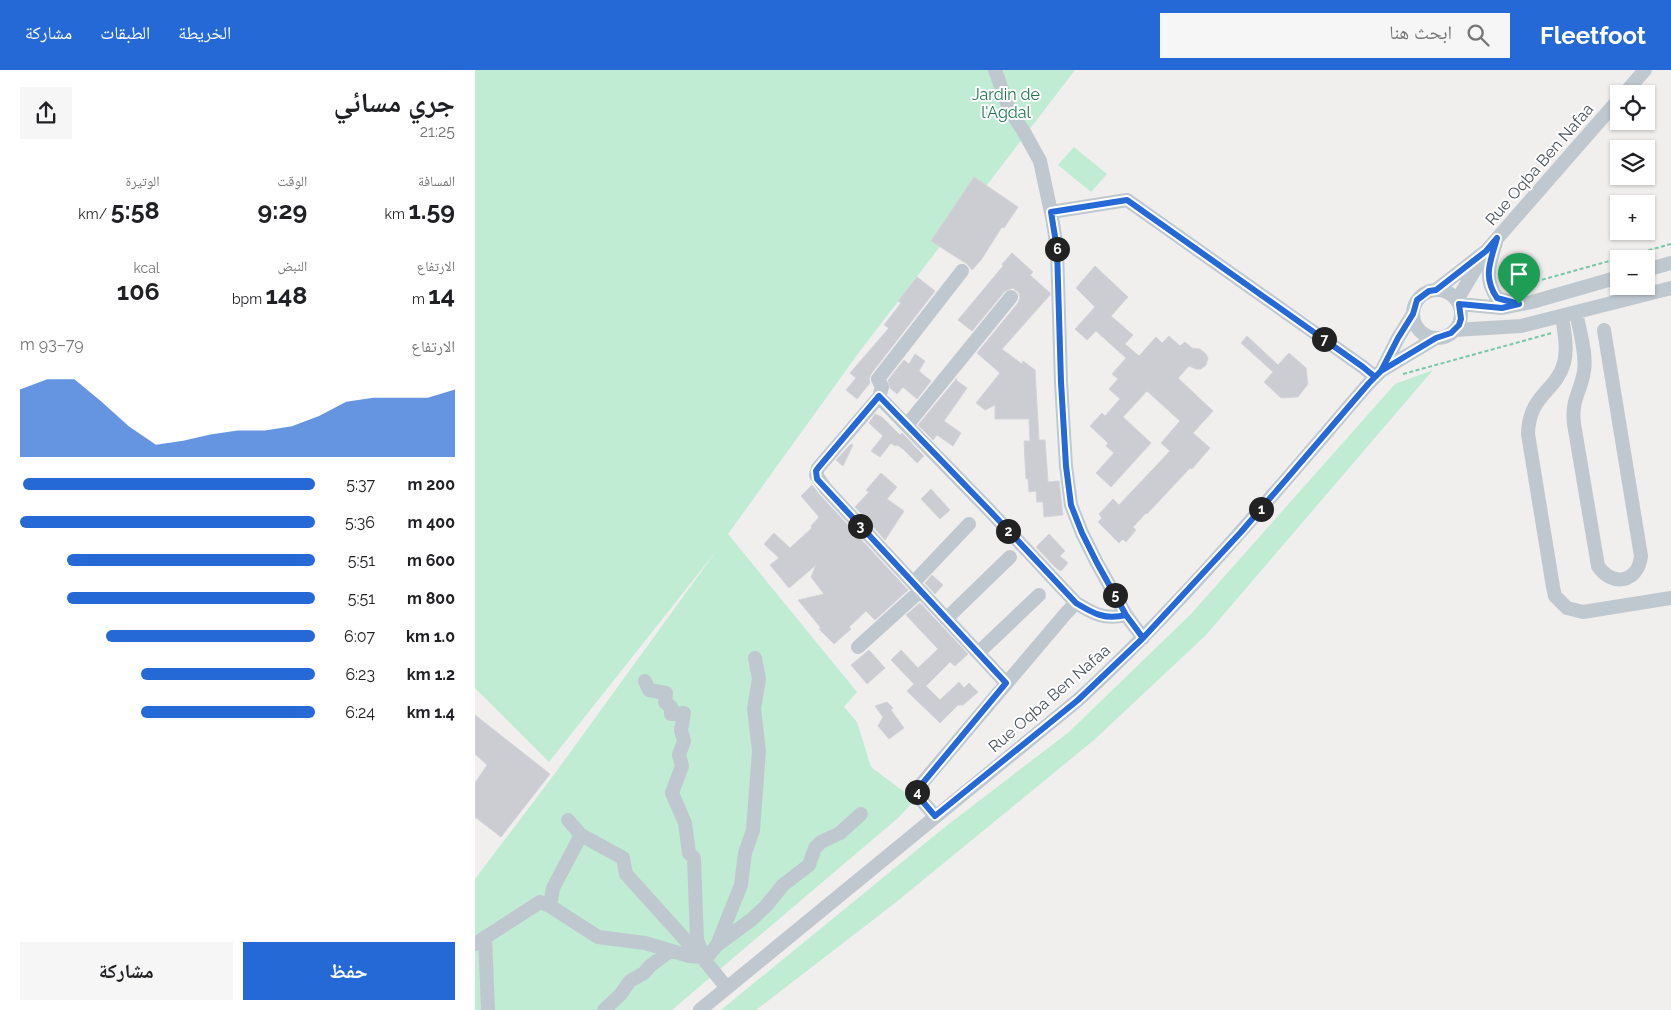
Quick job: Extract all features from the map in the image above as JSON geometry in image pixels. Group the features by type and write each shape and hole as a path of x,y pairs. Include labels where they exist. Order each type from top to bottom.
{"street":[{"path":"995,70 1009,109 1039,161 1051,212 1057,249 1066,466 1071,505 1082,533 1126,615 1143,638"},
{"path":"1632,85 1645,70"},
{"name":"Rue Oqba Ben Nafaa","path":"1458,302 1486,251 1610,110"},
{"path":"1051,212 1127,200 1363,367 1378,374"},
{"path":"1497,238 1488,270 1489,284 1497,298 1526,303"},
{"name":"Rue Oqba Ben Nafaa","path":"1436,290 1486,251"},
{"path":"1655,267 1671,263"},
{"path":"962,271 878,379 882,387 879,396 818,468 816,475 826,490 1006,683"},
{"path":"1458,302 1461,319 1455,330 1446,336 1436,338 1417,328 1413,314 1417,300 1429,291 1446,291 1458,302 1502,308 1610,280"},
{"path":"1455,330 1563,323 1576,312 1671,288"},
{"path":"907,424 1011,297"},
{"path":"1576,312 1585,364 1574,401 1574,424 1598,566 1602,573 1616,580 1631,576 1640,564 1641,556 1604,330"},
{"name":"Rue Oqba Ben Nafaa","path":"700,1010 1078,700 1143,638 1241,532 1378,374 1413,314"},
{"path":"1563,323 1564,363 1558,376 1538,399 1530,416 1528,434 1555,596 1567,608 1583,612 1671,598"},
{"name":"Rue Oqba Ben Nafaa","path":"1378,374 1436,338"},
{"path":"879,396 1076,603 1105,617 1115,618 1126,615"},
{"path":"858,647 917,587 969,524"},
{"path":"946,619 1010,557"},
{"path":"978,653 1039,595"},
{"path":"935,816 918,796 917,790 1006,683 1076,603"},
{"path":"717,945 741,886 745,853 753,830 754,793 759,751 754,709 759,679 755,658"},
{"path":"645,681 649,690 666,693 665,702 671,707 671,714 684,713 681,730 684,741 679,755 682,766 672,793 685,823 689,853 694,858 697,940 703,959"},
{"path":"703,959 717,945 751,920 766,906 783,885 809,865 815,848 821,842 840,833 861,814"},
{"path":"568,820 581,835 623,858 626,874 727,988"},
{"path":"550,906 553,888 581,835"},
{"path":"488,1010 480,940 541,902 598,937 645,943 703,959"},
{"path":"604,1010 620,995 630,981 644,974 650,966 670,950"}],"path":[{"path":"1526,303 1531,283 1671,244"},
{"path":"1398,375 1563,323"}],"green space":[{"name":"Jardin de l'Agdal","path":"475,70 1075,70 860,351 728,534 857,692 844,707 857,722 871,767 915,800 898,818 672,1010 475,1010 475,879 556,772 717,550 549,762 475,688"},
{"path":"1074,147 1107,174 1091,192 1058,165"},
{"path":"1433,370 1206,635 1094,740 895,903 756,1010 721,1010 945,827 1069,732 1191,614 1395,384"}],"building":[{"path":"974,177 1018,207 972,270 967,264 931,241"},
{"path":"1012,253 1033,272 1030,275 1050,293 1002,349 1022,364 1023,361 1035,370 1039,440 1045,440 1048,482 1059,481 1063,515 1044,517 1043,502 1037,502 1036,491 1029,492 1028,479 1026,479 1024,441 1030,441 1029,419 995,419 995,405 985,410 976,403 1000,373 977,353 1018,303 1019,293 1013,288 1005,291 972,331 958,320"},
{"path":"1095,266 1128,297 1111,316 1133,335 1125,344 1139,356 1156,337 1162,343 1169,336 1180,346 1185,342 1192,348 1200,349 1206,354 1208,358 1206,365 1201,369 1189,366 1178,378 1213,411 1193,433 1210,448 1192,469 1190,468 1133,527 1136,530 1126,542 1123,539 1119,543 1098,522 1102,518 1099,514 1113,499 1119,505 1170,451 1161,443 1180,421 1147,391 1123,417 1151,443 1111,487 1096,473 1114,453 1106,446 1108,443 1090,426 1102,413 1105,416 1120,399 1109,389 1118,379 1112,374 1126,358 1096,331 1087,340 1075,329 1095,307 1076,288"},
{"path":"917,277 935,291 871,374 870,383 857,399 846,390 856,378 850,373 889,328 884,325 901,303 898,301"},
{"path":"1247,336 1278,365 1289,353 1306,368 1308,384 1298,397 1281,398 1264,382 1273,372 1241,343"},
{"path":"915,354 925,361 919,371 931,381 917,399 903,387 897,394 890,388 888,380 904,360 909,364"},
{"path":"957,378 956,380 967,388 944,421 961,433 953,446 937,435 933,440 918,425"},
{"path":"875,414 882,417 900,435 902,433 924,456 917,463 902,448 891,443 880,457 871,451 883,436 869,423"},
{"path":"851,444 853,445 843,466 836,460"},
{"path":"881,473 897,487 887,499 904,511 885,540 855,507 869,492 866,490"},
{"path":"812,485 908,590 875,620 866,611 849,627 851,629 834,644 819,629 821,628 798,600 824,594 811,577 816,565 789,588 770,565 779,558 764,544 774,533 790,548 812,528 811,526 819,517 801,496"},
{"path":"931,489 950,510 940,519 921,499"},
{"path":"1049,534 1065,551 1060,556 1068,563 1061,571 1036,547"},
{"path":"932,575 943,585 935,594 925,583"},
{"path":"920,603 968,654 955,666 950,662 926,686 940,700 959,682 964,688 969,683 978,692 963,705 958,705 940,723 907,691 914,684 891,660 901,650 918,668 938,649 906,615"},
{"path":"869,650 885,668 867,684 851,665"},
{"path":"887,702 893,708 891,710 904,728 889,739 878,726 883,717 875,706"},
{"path":"475,715 550,774 501,837 475,817 475,783 487,765 475,754"}],"route":[{"path":"1519,304 1497,298 1489,284 1488,270 1497,238 1486,251 1436,290 1429,291 1417,300 1413,314 1381,371 1375,377 1127,200 1051,212 1057,249 1061,382 1066,466 1071,505 1097,563 1126,615 1143,638 1078,700 935,816 918,796 917,790 1006,683 817,479 816,471 818,468 879,396 1076,603 1105,617 1115,618 1126,615 1143,638 1241,532 1381,371 1436,338 1446,336 1455,330 1461,319 1459,304 1502,308 1519,304"}]}
